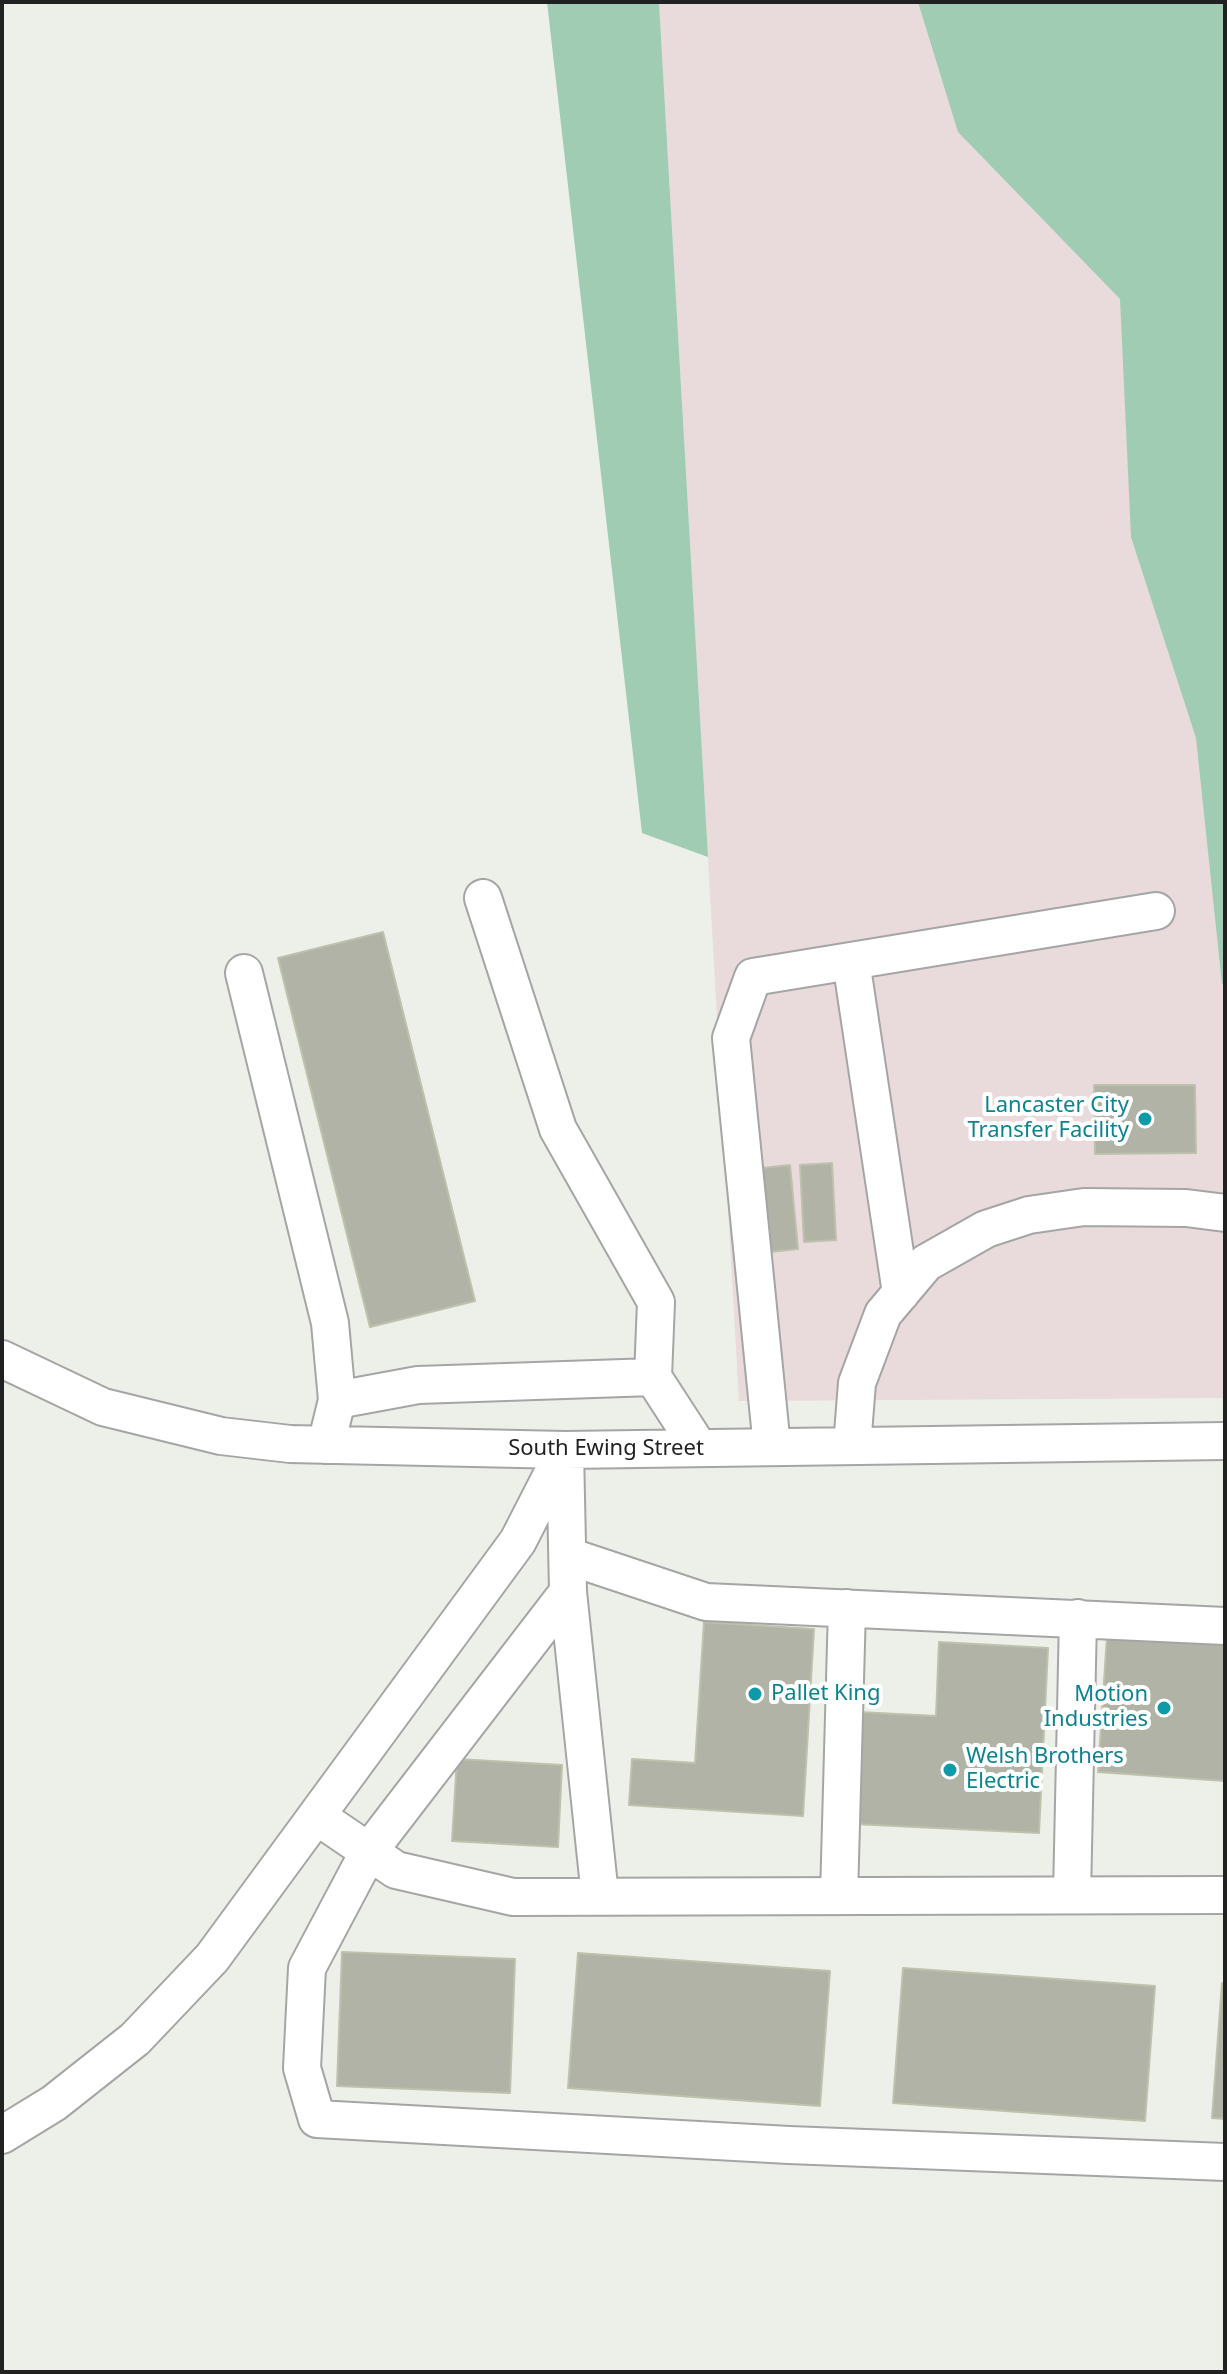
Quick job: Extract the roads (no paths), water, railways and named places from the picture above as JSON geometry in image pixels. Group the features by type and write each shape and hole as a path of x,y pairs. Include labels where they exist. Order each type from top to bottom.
{"street":[{"path":"483,898 558,1129 656,1302 653,1377 699,1448"},
{"path":"772,1447 731,1038 753,977 1156,911"},
{"path":"851,961 901,1293"},
{"path":"244,973 330,1323 337,1400 326,1445"},
{"path":"852,1446 857,1383 883,1314 926,1263 986,1229 1029,1215 1084,1207 1186,1208 1225,1213"},
{"name":"South Ewing Street","path":"2,1359 103,1407 153,1422 221,1436 326,1445 565,1450 1225,1441"},
{"path":"337,1400 418,1385 653,1377"},
{"path":"565,1450 568,1592 600,1896"},
{"path":"2,2135 54,2103 135,2039 212,1958 318,1817 396,1703 518,1541 565,1450"},
{"path":"568,1556 706,1602 1225,1626"},
{"path":"568,1592 369,1851 307,1968 302,2068 317,2119 789,2145 1225,2162"},
{"path":"839,1896 847,1608"},
{"path":"1072,1895 1078,1618"},
{"path":"318,1817 396,1870 513,1897 1225,1895"}],"place":[{"name":"Lancaster City Transfer Facility","path":"1145,1119"},
{"name":"Pallet King","path":"755,1694"},
{"name":"Motion Industries","path":"1164,1708"},
{"name":"Welsh Brothers Electric","path":"950,1770"}]}
